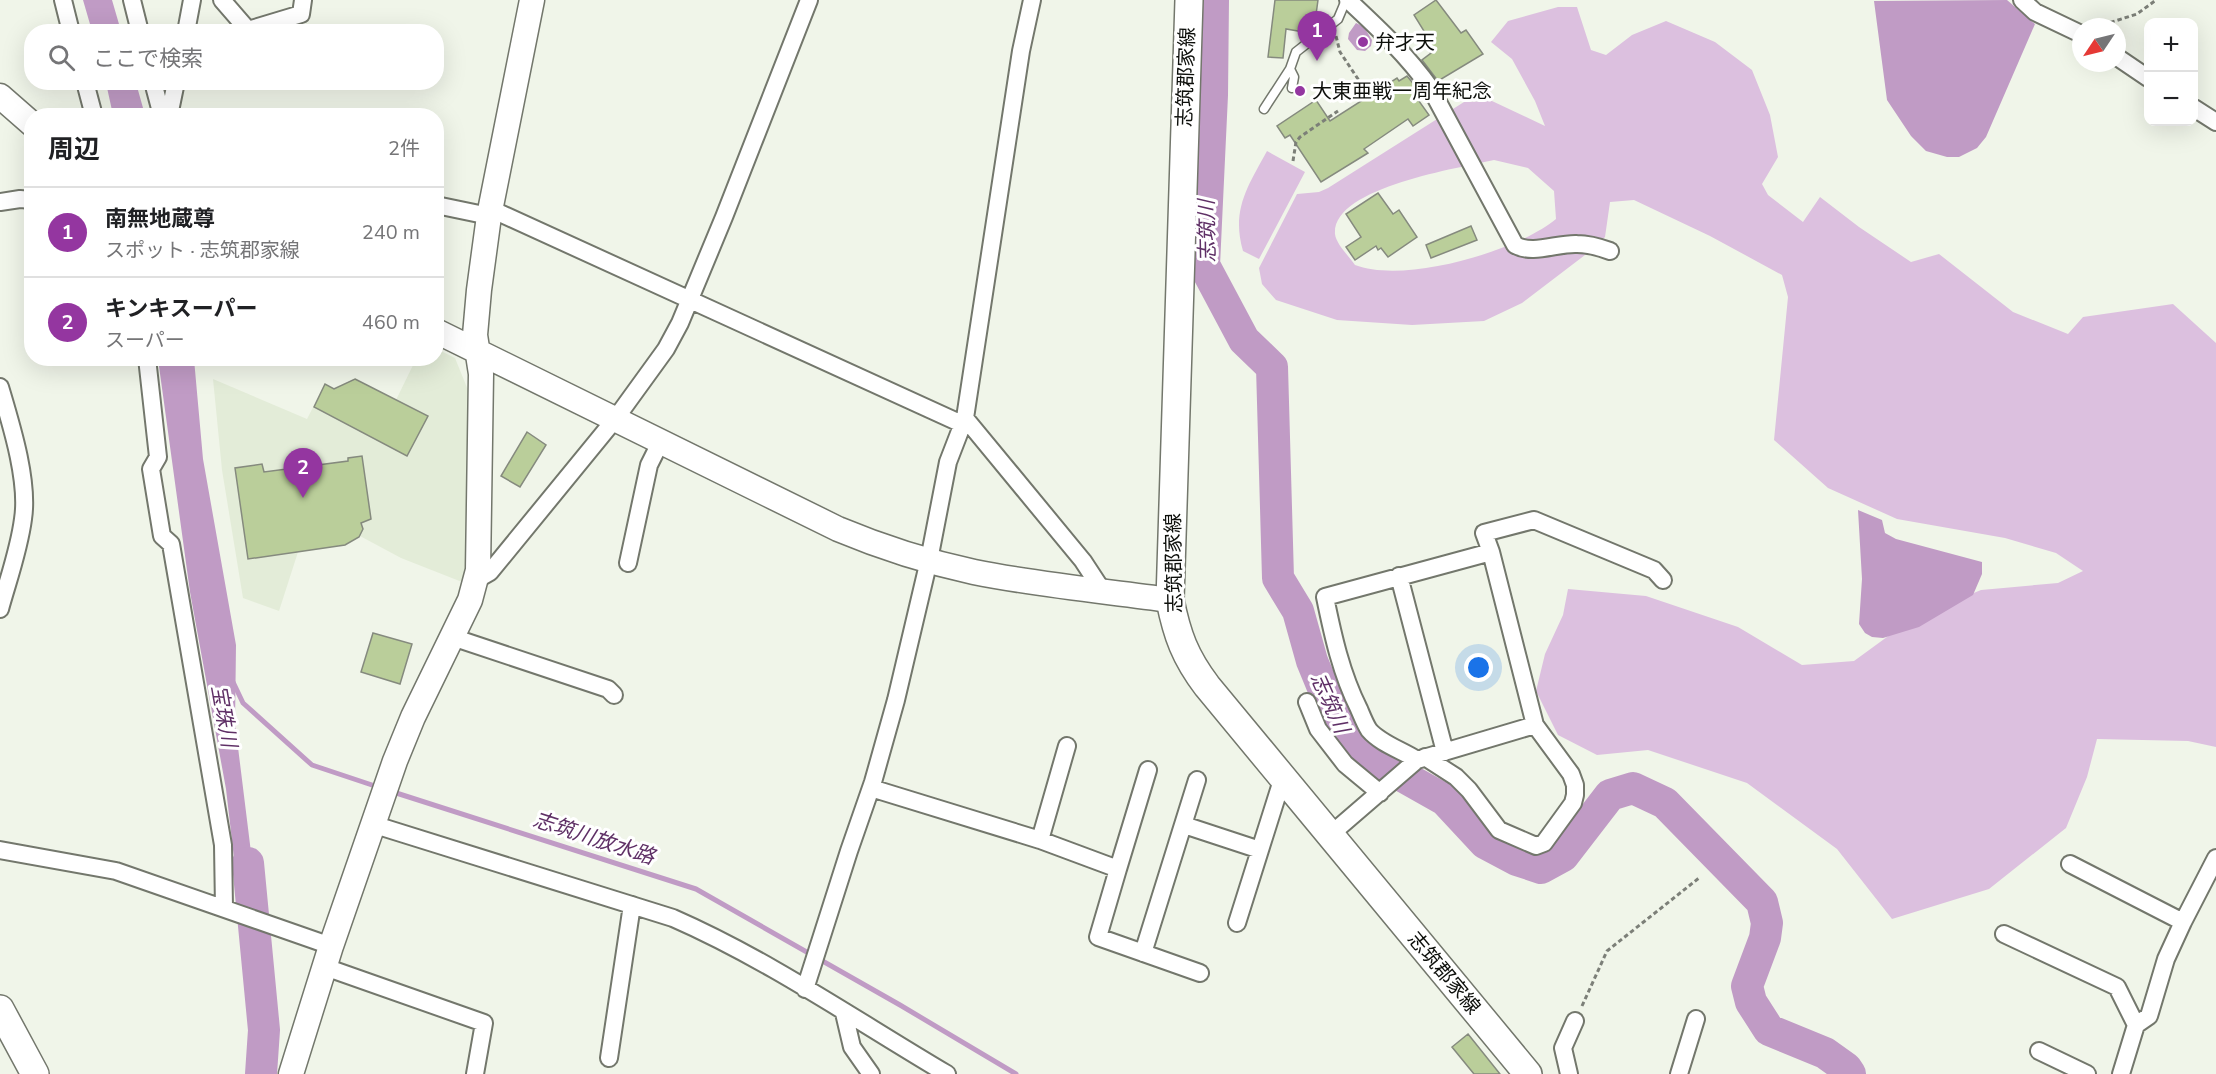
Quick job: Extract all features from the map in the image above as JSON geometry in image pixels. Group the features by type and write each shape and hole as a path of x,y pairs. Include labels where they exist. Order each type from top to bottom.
{"main road":[{"name":"志筑郡家線","path":"1189,0 1170,600 1180,643 1207,687 1528,1074"},
{"path":"0,1009 35,1074"}],"street":[{"path":"63,0 69,24"},
{"path":"132,0 138,24"},
{"path":"188,24 192,0"},
{"path":"222,0 243,24"},
{"path":"268,24 301,14 303,0"},
{"path":"291,1074 373,820 395,761 413,717 470,600 476,580 482,374 475,335 479,290 490,213 532,0"},
{"path":"476,580 490,572 616,418 666,349 690,300 809,0"},
{"path":"805,989 871,789 896,700 929,560 948,462 963,421 1021,51 1032,0"},
{"path":"1347,0 1397,46 1426,82 1515,245 1541,248 1577,243 1610,251"},
{"path":"2022,0 2035,12 2072,30"},
{"path":"2126,63 2144,75"},
{"path":"87,90 92,108"},
{"path":"155,90 160,108"},
{"path":"171,108 174,90"},
{"path":"0,96 24,117"},
{"path":"2198,111 2216,122"},
{"path":"0,202 24,199"},
{"path":"444,206 490,213 963,421 1083,561 1102,590"},
{"path":"444,335 870,543 972,572 1170,600"},
{"path":"148,366 158,457 151,469 162,536 171,544 216,795 229,909"},
{"path":"0,387 21,470 24,494 23,519 0,609"},
{"path":"628,563 649,465 661,441"},
{"path":"1491,552 1325,597 1345,682 1368,729 1379,739 1417,761 1441,766 1462,784 1499,830 1536,846 1544,843 1573,803 1575,785 1570,774 1535,725 1491,552 1484,533 1534,520 1654,570 1663,580"},
{"path":"1399,576 1445,752"},
{"path":"452,638 608,689 614,695"},
{"path":"1307,702 1318,729 1345,764 1385,789"},
{"path":"1330,835 1417,761 1535,725"},
{"path":"1040,840 1067,746"},
{"path":"1148,770 1098,937 1200,973"},
{"path":"1237,923 1283,777"},
{"path":"1143,953 1197,780"},
{"path":"871,789 1040,840 1118,869"},
{"path":"373,820 673,918 724,941 948,1074"},
{"path":"1184,825 1260,850"},
{"path":"0,850 116,871 229,909 270,924 328,956 484,1023 475,1074"},
{"path":"2121,1074 2136,1025 2149,1016 2166,959 2216,858"},
{"path":"2070,864 2183,922"},
{"path":"609,1058 632,905"},
{"path":"2004,934 2117,987 2136,1025"},
{"path":"844,1013 852,1047 871,1074"},
{"path":"1679,1074 1696,1019"},
{"path":"1569,1074 1563,1048 1575,1021"},
{"path":"2039,1051 2087,1074"}],"lane":[{"path":"1264,109 1290,69 1300,48 1338,19 1347,0"},
{"path":"1290,69 1294,77 1292,88"}],"path":[{"path":"2125,18 2137,14 2156,0"},
{"path":"1338,19 1337,43 1340,52 1368,94"},
{"path":"1293,161 1296,142 1300,137 1338,111"},
{"path":"1575,1021 1607,951 1698,878"}],"shaded area":[{"path":"1558,7 1577,7 1591,50 1606,55 1632,35 1666,21 1715,42 1752,70 1770,115 1778,157 1762,184 1768,195 1803,222 1820,197 1911,262 1939,254 2013,312 2068,334 2083,317 2173,304 2216,343 2216,747 2188,741 2097,739 2087,777 2066,828 1989,889 1892,919 1837,849 1747,783 1648,750 1597,755 1558,735 1536,691 1545,654 1563,615 1568,589 1646,596 1738,627 1802,665 1854,661 1913,618 1981,590 2058,583 2083,571 2056,553 2005,538 1897,519 1828,488 1774,440 1788,297 1782,275 1710,236 1634,200 1610,202 1605,237 1522,303 1484,321 1412,325 1337,320 1276,300 1262,284 1259,268 1297,194 1319,192 1328,188 1464,102 1492,101 1545,126 1535,101 1512,59 1491,42 1508,21","holes":["1494,160 1528,168 1554,191 1556,219 1515,243 1488,253 1459,262 1430,267 1376,270 1355,265 1336,238 1340,218 1354,204 1375,192 1401,182"]},
{"path":"1267,151 1305,172 1259,259 1243,251 1239,223 1243,199"},
{"path":"444,352 455,358 470,395 468,555 462,582 401,558 360,536 345,545 298,552 279,611 243,598 222,470 213,379 307,419 325,384 333,388 355,379 396,400 413,366 444,366"}],"water":[{"path":"83,0 112,0 119,24 90,24"},
{"path":"2007,0 2035,24 1986,137 1977,148 1959,157 1947,157 1926,151 1911,136 1887,100 1874,1"},
{"path":"1356,23 1364,27 1372,40 1371,46 1365,51 1357,50 1348,39"},
{"path":"108,90 138,90 143,108 111,108"},
{"name":"宝珠川","path":"159,366 195,366 203,459 236,645 235,723 258,909 239,901 226,789 190,592"},
{"path":"1858,510 1882,520 1885,533 1896,539 1982,562 1982,574 1973,595 1919,627 1883,638 1872,637 1865,633 1859,624 1862,579"}],"building":[{"path":"1275,0 1318,0 1314,29 1310,28 1309,33 1286,29 1283,58 1268,57"},
{"path":"1436,0 1461,33 1466,30 1483,54 1438,81 1422,60 1431,53 1419,35 1424,31 1414,15"},
{"path":"1407,76 1421,93 1416,97 1429,115 1413,126 1408,119 1364,149 1368,153 1321,182 1290,135 1285,138 1277,126 1316,100 1330,121 1397,78 1399,81"},
{"path":"1378,193 1393,214 1399,210 1417,237 1388,257 1381,248 1378,250 1376,246 1355,260 1346,247 1361,237 1346,214"},
{"path":"1471,226 1477,240 1431,258 1426,245"},
{"path":"355,379 428,416 407,456 314,407 325,384 334,389"},
{"path":"527,432 546,445 520,487 501,476"},
{"path":"362,456 371,519 361,523 363,529 359,537 345,545 248,559 235,468 262,464 264,472 348,461 348,458"},
{"path":"373,633 412,644 400,684 361,672"},
{"path":"1468,1034 1500,1074 1474,1074 1452,1047"}],"waterway":[{"name":"志筑川","path":"1213,0 1212,95 1204,265 1244,340 1272,367 1278,578 1298,611 1312,661 1340,729 1349,743 1367,756 1445,800 1485,843 1517,860 1541,868 1563,856 1610,795 1633,788 1665,803 1762,902 1767,923 1765,938 1747,986 1751,1002 1769,1030 1825,1053 1846,1068 1850,1074"},
{"name":"志筑川放水路","path":"233,682 243,703 312,765 378,787"},
{"name":"志筑川放水路","path":"390,791 696,889 1016,1074"},
{"name":"宝珠川","path":"248,863 264,1030 261,1074"}],"place":[{"name":"弁才天","path":"1363,42"},
{"name":"南無地蔵尊","path":"1317,61"},
{"name":"大東亜戦一周年紀念","path":"1300,91"},
{"name":"キンキスーパー","path":"303,498"}]}
